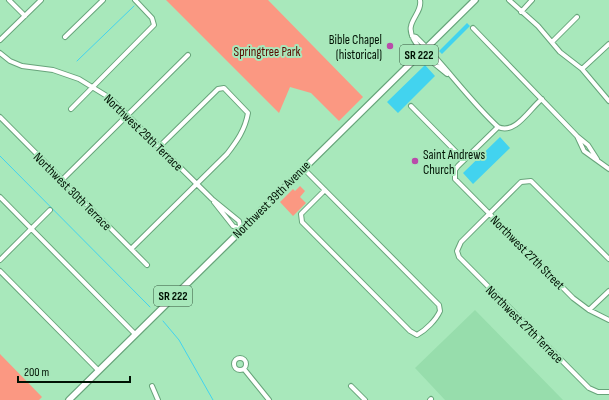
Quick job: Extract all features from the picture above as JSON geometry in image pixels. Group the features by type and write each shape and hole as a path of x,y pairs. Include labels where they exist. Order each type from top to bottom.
{"main road":[{"name":"Northwest 39th Avenue","path":"69,400 475,0"}],"street":[{"path":"9,0 25,16"},
{"path":"0,40 41,0"},
{"path":"65,37 103,0"},
{"path":"71,109 154,25 152,18 135,0"},
{"path":"420,0 419,9 411,25 410,31 413,39 424,49 440,69 450,77 498,127 506,129 514,126 542,99"},
{"path":"509,0 538,26 560,52 582,69 609,101"},
{"path":"521,12 532,0"},
{"path":"552,42 578,17"},
{"path":"473,28 577,136 588,145 597,159"},
{"path":"582,69 609,44"},
{"name":"Northwest 29th Terrace","path":"0,54 10,61 22,66 53,70 79,78 94,86 129,115 197,184 232,224 241,229"},
{"path":"62,180 188,55"},
{"path":"131,249 237,142 243,130 248,113 224,88 213,93 160,146"},
{"path":"411,106 464,160 498,127"},
{"name":"Northwest 30th Terrace","path":"0,117 147,265"},
{"path":"577,136 582,148 609,169"},
{"name":"Northwest 27th Street","path":"464,160 455,170 455,175 458,182 573,298 589,310 609,320"},
{"path":"303,168 325,190 439,305 440,311 437,317 417,335 410,332 306,226 300,218 301,214 325,190"},
{"path":"489,214 521,182 531,181 609,259"},
{"path":"0,197 135,334"},
{"name":"Northwest 29th Terrace","path":"212,200 239,220 241,229"},
{"path":"0,260 50,210"},
{"name":"Northwest 27th Terrace","path":"489,214 461,242 457,251 459,257 484,284 589,388 598,392 609,392"},
{"path":"0,271 98,370"},
{"path":"589,310 609,291"},
{"path":"244,369 269,400"},
{"path":"152,386 158,400"},
{"path":"351,386 364,400"}],"shaded area":[{"path":"475,310 563,400 445,400 415,368"}],"green space":[{"name":"Springtree Park","path":"166,0 268,0 363,97 339,121 311,93 290,87 279,113"},
{"path":"300,186 305,191 300,197 306,203 293,216 280,202 293,189 295,191"},
{"path":"0,354 42,397 39,400 0,400"}],"water":[{"path":"467,23 470,26 442,54 439,51"},
{"path":"425,65 435,76 398,113 387,102"},
{"path":"500,137 510,148 473,184 463,173"}],"waterway":[{"path":"77,61 134,6"},
{"path":"0,156 150,307"},
{"path":"163,321 179,340 213,400"}],"place":[{"name":"Bible Chapel (historical)","path":"390,46"},
{"name":"Saint Andrews Church","path":"415,161"}]}
